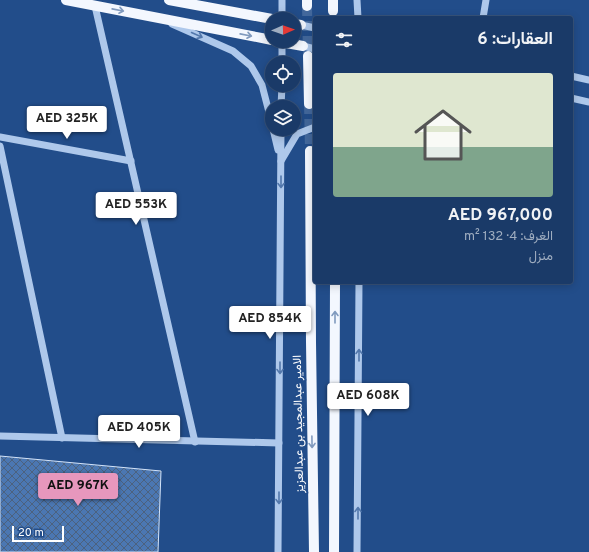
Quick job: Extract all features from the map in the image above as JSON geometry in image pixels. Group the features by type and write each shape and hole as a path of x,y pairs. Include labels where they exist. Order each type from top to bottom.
{"main road":[{"path":"66,0 265,39"},
{"path":"169,0 265,19"},
{"path":"333,0 333,11"},
{"path":"309,104 312,52"},
{"name":"الامير عبدالمجيد بن عبدالعزيز","path":"310,151 314,552"},
{"path":"334,552 335,284"}],"street":[{"path":"282,0 282,12"},
{"path":"357,0 358,16"},
{"path":"483,16 486,0"},
{"path":"95,6 195,442"},
{"path":"161,19 233,51 252,66 262,85 266,100"},
{"path":"301,25 313,28"},
{"path":"303,46 312,52"},
{"path":"573,76 589,80"},
{"path":"573,98 589,102"},
{"path":"281,161 297,134 313,128"},
{"path":"275,136 281,161"},
{"path":"278,552 281,136"},
{"path":"0,137 130,161"},
{"path":"0,146 62,438"},
{"path":"357,552 359,284"},
{"path":"0,436 279,443"}],"building":[{"path":"0,456 161,471 158,552 0,552"}],"tunnel":[{"path":"307,6 308,56"},
{"path":"309,104 310,151"}]}
